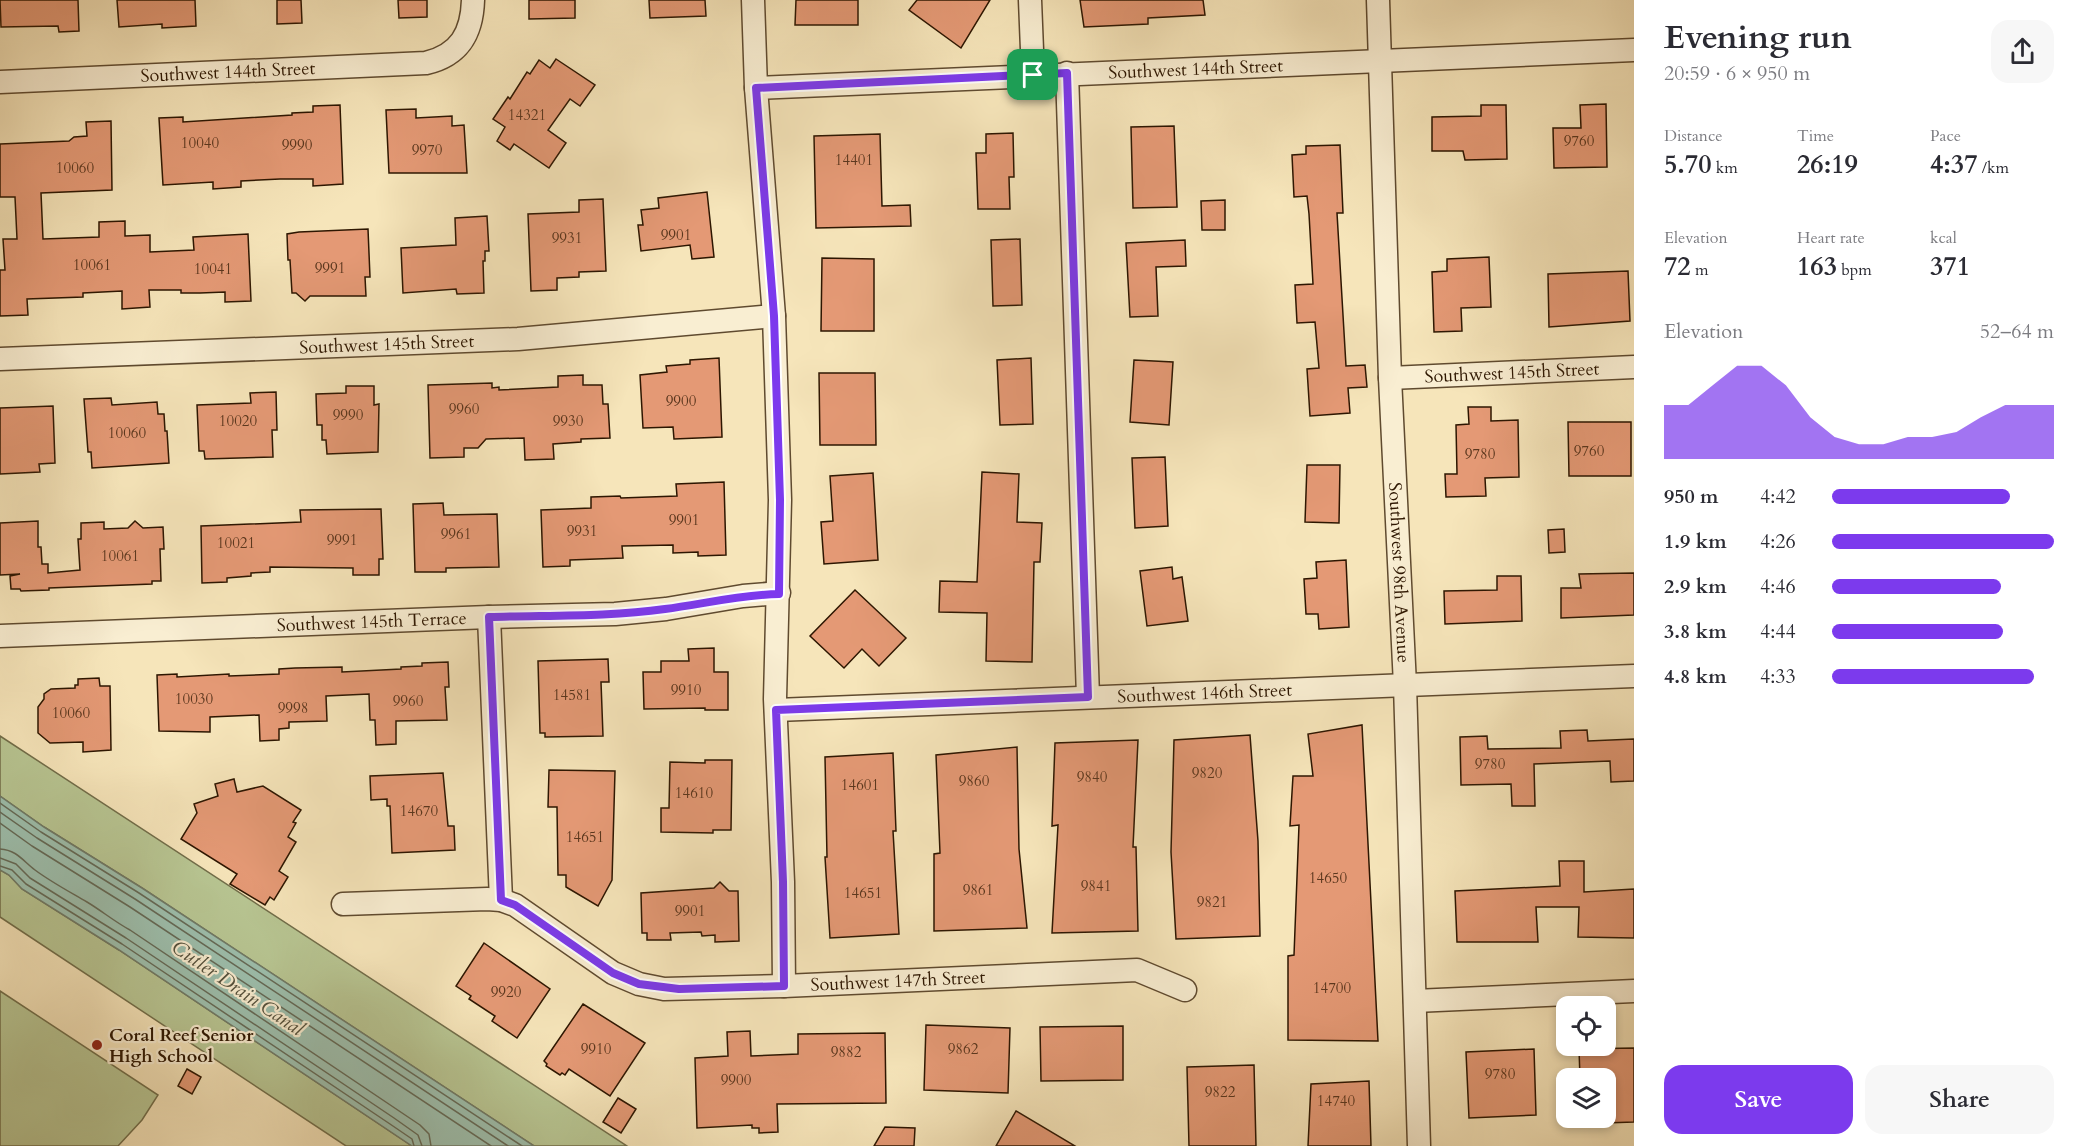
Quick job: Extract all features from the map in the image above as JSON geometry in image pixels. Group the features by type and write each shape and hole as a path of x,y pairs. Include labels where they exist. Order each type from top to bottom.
{"street":[{"name":"Southwest 144th Street","path":"0,82 413,65 435,61 453,51 467,34 471,23 473,0"},
{"path":"753,0 756,88 774,316 780,500 776,710 783,882 784,986"},
{"path":"1030,0 1033,75"},
{"name":"Southwest 98th Avenue","path":"1378,0 1390,378 1405,685 1419,1146"},
{"name":"Southwest 144th Street","path":"756,88 1634,50"},
{"path":"1067,73 1088,697"},
{"name":"Southwest 145th Street","path":"0,359 518,339 774,316"},
{"name":"Southwest 145th Street","path":"1390,378 1634,367"},
{"name":"Southwest 145th Terrace","path":"0,636 615,614 666,609 742,596 779,594"},
{"path":"489,617 501,900"},
{"name":"Southwest 146th Street","path":"776,710 1634,676"},
{"name":"Southwest 147th Street","path":"343,904 501,900 515,905 613,973 639,984 679,989 1137,970 1185,990"},
{"path":"1414,1000 1634,991"}],"green space":[{"path":"0,736 627,1146 534,1146 142,888 44,827 0,796"},
{"path":"0,870 9,875 22,889 119,950 412,1146 346,1146 0,917"},
{"path":"0,991 158,1095 142,1120 118,1146 0,1146"}],"water":[{"name":"Cutler Drain Canal","path":"0,796 44,827 142,888 534,1146 412,1146 119,950 22,889 9,875 0,870"}],"building":[{"path":"0,0 78,0 79,31 59,32 58,26 1,27"},
{"path":"117,0 195,0 196,26 162,28 162,24 119,27"},
{"path":"277,0 301,0 302,23 277,24"},
{"path":"398,0 427,0 427,17 399,18"},
{"path":"529,0 575,0 575,18 529,19"},
{"path":"649,0 705,0 706,16 650,18"},
{"path":"796,0 858,0 858,25 795,25"},
{"path":"917,0 990,0 961,48 909,10"},
{"path":"1080,0 1203,0 1205,15 1148,18 1148,24 1084,27"},
{"path":"556,59 595,85 580,106 570,99 548,130 566,143 549,168 514,144 510,150 497,141 505,127 493,119 508,97 510,99 527,72 530,74 539,60 550,68"},
{"path":"1606,104 1607,167 1554,168 1553,128 1581,128 1580,105"},
{"path":"340,105 343,184 313,186 313,179 280,179 241,181 241,187 213,189 213,182 163,185 159,118 183,117 183,122 292,115 292,113 313,112 313,106"},
{"path":"1481,105 1506,105 1507,159 1465,160 1463,151 1432,151 1432,117 1481,116"},
{"path":"416,109 416,118 452,116 452,126 464,125 467,173 389,173 386,110"},
{"path":"111,121 112,190 41,193 43,239 99,237 99,222 125,221 125,236 150,235 150,252 194,250 193,237 248,234 251,301 225,302 225,292 181,293 181,290 149,290 150,307 122,309 122,291 83,293 83,297 27,299 28,315 0,316 0,270 5,270 3,239 17,239 15,197 0,197 0,144 69,141 74,137 87,136 86,122"},
{"path":"1174,126 1177,207 1133,208 1131,127"},
{"path":"1013,133 1014,177 1009,177 1010,209 978,209 976,153 986,153 986,134"},
{"path":"880,134 882,206 910,205 911,226 816,228 814,136"},
{"path":"1340,145 1343,213 1337,213 1346,366 1365,365 1367,387 1348,388 1350,413 1310,416 1307,369 1319,368 1315,322 1297,323 1295,285 1313,284 1309,214 1307,196 1294,197 1292,155 1306,154 1306,146"},
{"path":"707,192 714,257 692,259 690,245 641,251 638,225 643,225 641,210 659,208 658,198"},
{"path":"603,199 606,271 579,272 579,277 557,278 557,290 531,291 528,214 579,212 579,200"},
{"path":"1225,200 1225,230 1202,230 1201,201"},
{"path":"487,216 489,251 485,251 485,261 483,261 484,293 457,294 456,289 403,293 401,248 456,245 455,218"},
{"path":"368,229 370,277 365,277 366,296 310,296 305,301 296,293 292,293 287,234"},
{"path":"1020,239 1022,305 993,306 991,240"},
{"path":"1185,240 1186,266 1156,267 1158,316 1130,317 1126,243"},
{"path":"1489,257 1491,307 1461,308 1462,331 1434,332 1432,272 1447,271 1447,259"},
{"path":"822,258 874,259 874,331 821,331"},
{"path":"1628,271 1630,321 1549,327 1548,274"},
{"path":"719,358 722,437 674,439 673,427 643,428 640,375 667,372 666,366 690,364 690,360"},
{"path":"1031,358 1033,424 1000,425 997,360"},
{"path":"1134,360 1173,362 1169,425 1130,422"},
{"path":"819,373 875,373 876,445 820,445"},
{"path":"583,375 583,385 602,385 603,404 608,404 610,438 581,439 581,442 553,444 554,459 525,460 524,438 486,439 478,448 464,448 464,457 430,458 428,385 492,383 492,388 499,387 499,390 558,387 558,376"},
{"path":"346,386 374,386 374,405 379,404 378,452 327,454 326,440 322,440 322,425 317,425 316,394 346,393"},
{"path":"276,392 277,430 272,430 273,457 205,459 204,451 199,451 197,405 251,403 250,393"},
{"path":"111,398 112,405 157,402 158,414 164,414 169,463 92,468 91,452 88,452 84,399"},
{"path":"53,406 55,463 39,464 40,472 0,474 0,408"},
{"path":"1468,407 1491,407 1491,421 1518,420 1519,477 1485,478 1486,496 1446,497 1445,474 1457,474 1456,425 1469,424"},
{"path":"1568,422 1631,422 1631,476 1569,476"},
{"path":"1165,457 1168,526 1135,528 1132,458"},
{"path":"1307,465 1340,465 1339,523 1305,522"},
{"path":"982,472 1019,474 1017,522 1042,523 1040,562 1034,562 1032,662 986,661 987,613 939,612 940,581 977,582"},
{"path":"873,473 878,560 824,564 821,522 833,521 830,476"},
{"path":"724,482 726,555 698,556 698,552 673,553 673,545 622,546 623,558 570,560 570,566 543,567 541,510 591,508 591,497 677,496 676,484"},
{"path":"443,503 444,515 497,514 499,567 446,568 446,572 415,572 413,504"},
{"path":"381,509 383,559 379,559 379,575 353,575 353,568 270,567 270,572 227,578 227,582 202,583 201,526 301,522 300,510"},
{"path":"38,521 38,547 41,547 42,564 48,564 48,573 80,570 78,539 81,539 81,523 104,522 104,529 128,528 135,521 143,528 163,527 164,549 160,549 161,581 152,581 152,584 49,588 49,590 11,589 10,576 20,574 0,575 0,523"},
{"path":"1564,529 1565,552 1549,553 1548,530"},
{"path":"1346,560 1349,627 1319,629 1318,614 1306,614 1304,579 1317,578 1316,562"},
{"path":"1172,567 1173,579 1182,577 1188,621 1147,626 1140,571"},
{"path":"1634,573 1634,615 1561,618 1561,588 1581,588 1579,574"},
{"path":"1497,576 1521,576 1522,621 1445,624 1444,591 1497,590"},
{"path":"855,590 906,638 879,666 862,649 844,668 810,636"},
{"path":"714,648 714,672 728,672 728,710 644,709 643,672 661,672 661,661 689,661 688,649"},
{"path":"608,659 609,682 601,682 603,736 545,737 545,733 540,733 538,661"},
{"path":"448,662 449,687 445,687 447,720 396,721 396,744 376,745 375,720 370,720 369,694 326,696 327,721 289,722 289,728 279,729 279,740 260,741 259,715 210,717 210,732 159,731 157,675 177,674 177,677 279,674 279,669 342,667 342,672 401,669 401,667 422,666 422,663"},
{"path":"99,678 100,686 110,686 111,750 83,752 83,742 50,743 38,733 38,707 44,699 44,694 51,689 75,688 75,685 78,685 78,679"},
{"path":"1362,725 1378,1041 1288,1040 1288,956 1294,955 1299,825 1290,826 1293,776 1313,776 1308,734"},
{"path":"1587,730 1588,741 1634,739 1634,781 1611,782 1610,761 1534,764 1535,806 1512,806 1511,784 1461,785 1460,737 1487,736 1488,749 1561,748 1560,731"},
{"path":"1250,735 1258,841 1260,936 1176,939 1171,852 1174,740"},
{"path":"1138,740 1133,847 1136,847 1138,931 1052,933 1058,825 1052,826 1055,743"},
{"path":"1017,747 1019,849 1027,928 934,931 934,854 940,853 936,755"},
{"path":"893,753 896,831 893,831 899,934 830,938 825,857 827,857 825,757"},
{"path":"705,760 732,760 731,830 713,830 713,833 661,832 661,808 669,808 670,762 705,763"},
{"path":"549,770 615,771 612,880 598,906 566,887 566,875 558,875 557,807 548,807"},
{"path":"443,773 448,826 454,826 455,850 392,853 390,806 387,806 387,799 371,800 370,776"},
{"path":"234,779 237,792 263,786 301,810 293,822 296,823 288,837 296,842 279,871 288,877 274,900 270,897 265,905 230,884 237,874 181,839 197,813 194,804 218,796 215,784"},
{"path":"1559,861 1584,861 1584,892 1634,889 1634,938 1578,937 1579,907 1536,907 1538,942 1457,942 1455,891 1560,886"},
{"path":"720,882 729,891 738,891 739,941 715,942 715,935 702,936 701,932 670,933 671,940 647,940 647,933 642,933 641,893 714,888"},
{"path":"484,943 550,989 517,1038 492,1021 495,1016 469,999 471,996 456,986"},
{"path":"583,1004 645,1043 610,1096 569,1069 565,1075 562,1073 560,1075 546,1066 544,1061"},
{"path":"926,1025 1010,1028 1008,1093 924,1090"},
{"path":"1123,1026 1123,1080 1041,1081 1040,1027"},
{"path":"750,1031 751,1056 798,1054 798,1034 885,1033 886,1103 777,1104 778,1132 759,1133 759,1128 752,1128 752,1125 697,1128 695,1058 728,1056 727,1032"},
{"path":"1616,1048 1634,1048 1634,1122 1616,1123 1616,1068 1580,1068 1579,1056 1616,1056"},
{"path":"1534,1049 1536,1115 1469,1118 1466,1052"},
{"path":"1254,1065 1256,1146 1189,1146 1187,1067"},
{"path":"187,1069 201,1077 192,1094 178,1086"},
{"path":"1369,1081 1371,1146 1308,1146 1311,1084"},
{"path":"618,1098 636,1109 621,1133 603,1122"},
{"path":"1016,1111 1075,1146 996,1146"},
{"path":"885,1127 915,1128 914,1146 874,1146"}],"place":[{"name":"Coral Reef Senior High School","path":"97,1045"}],"route":[{"path":"1067,73 1088,697 776,710 783,882 784,986 664,989 626,979 591,959 515,905 501,900 489,617 615,614 666,609 742,596 779,594 780,500 774,316 756,88 1033,75 1067,73"}]}
